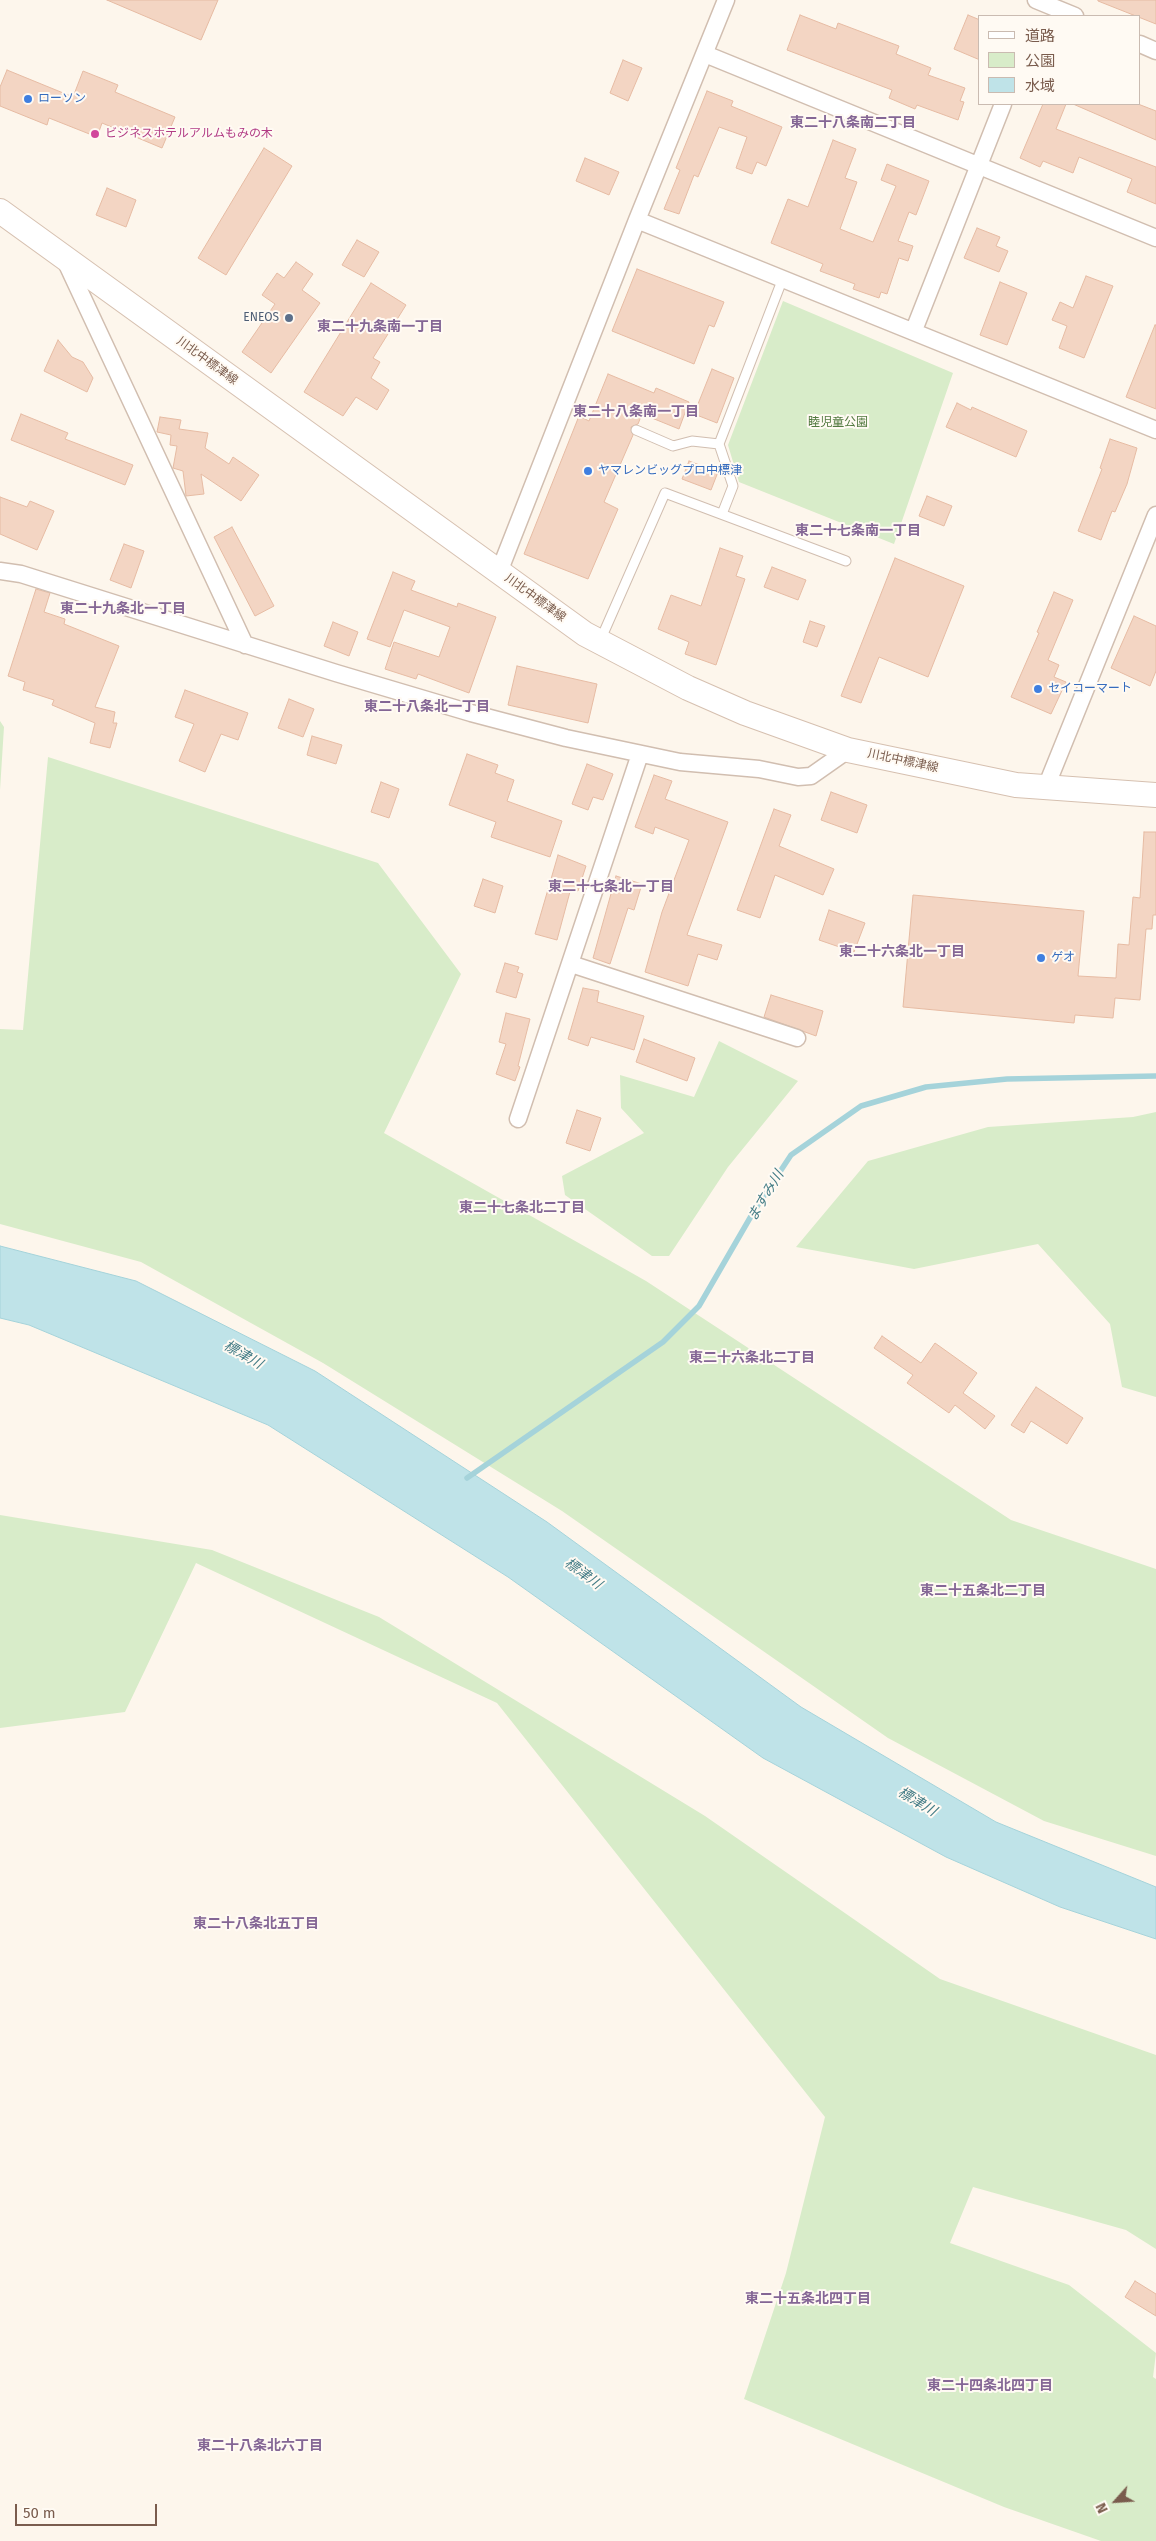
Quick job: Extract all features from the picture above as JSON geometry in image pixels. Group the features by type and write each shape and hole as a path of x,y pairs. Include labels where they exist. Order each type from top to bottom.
{"main road":[{"name":"川北中標津線","path":"0,211 585,634 716,702 848,750 1016,785 1156,795"}],"street":[{"path":"499,572 636,220 726,0"},
{"path":"1039,5 1071,15"},
{"path":"1141,44 1156,51"},
{"path":"705,54 1156,238"},
{"path":"914,330 1003,105"},
{"path":"636,220 914,330 1156,430"},
{"path":"64,257 245,645"},
{"path":"1046,787 1156,515"},
{"path":"0,571 21,574 245,645 471,713 566,738 640,754 680,762 811,776 848,750"},
{"path":"518,1119 640,754"},
{"path":"571,964 797,1038"}],"lane":[{"path":"722,514 733,486 719,444 783,278"},
{"path":"636,430 673,446 692,441 719,444"},
{"path":"599,642 665,493 846,560"}],"green space":[{"name":"睦児童公園","path":"783,301 953,373 894,544 739,482 728,445"},
{"path":"0,721 4,727 0,790"},
{"path":"48,757 378,863 461,974 384,1133 646,1281 1011,1520 1156,1569 1156,1856 1044,1821 888,1738 562,1511 323,1363 141,1262 0,1224 0,1029 23,1030"},
{"path":"719,1041 798,1081 728,1167 669,1256 652,1256 565,1195 562,1176 644,1133 621,1108 620,1075 694,1097"},
{"path":"1156,1112 1156,1397 1122,1387 1110,1324 1038,1244 914,1269 796,1247 868,1161 988,1127 1133,1117"},
{"path":"0,1515 212,1550 379,1617 705,1816 940,1979 1156,2055 1156,2249 1126,2230 973,2187 950,2243 1069,2285 1156,2353 1153,2377 1156,2379 1156,2541 1101,2541 1004,2507 744,2399 786,2273 825,2117 497,1703 196,1563 125,1712 0,1728"}],"water":[{"name":"標津川","path":"0,1246 136,1281 315,1371 547,1522 801,1707 996,1822 1156,1887 1156,1939 1060,1907 946,1857 763,1758 508,1577 268,1425 29,1325 0,1318"}],"building":[{"path":"107,0 218,0 201,40"},
{"path":"1156,0 1156,24 1141,18 1141,15 1133,15 1098,1"},
{"path":"800,15 836,29 838,23 899,46 896,54 931,68 928,75 965,88 960,101 964,102 958,120 917,105 915,109 889,98 892,90 787,50"},
{"path":"968,15 978,19 978,59 954,49"},
{"path":"623,60 642,68 628,101 610,93"},
{"path":"7,70 73,97 83,71 118,85 115,92 175,117 162,148 102,123 97,137 49,118 47,125 0,106 0,87"},
{"path":"707,91 733,101 731,106 782,127 766,166 757,162 752,174 736,168 747,137 719,127 698,177 694,175 679,214 664,209 680,170 676,168"},
{"path":"1043,105 1066,105 1056,129 1156,167 1156,204 1127,192 1132,179 1079,157 1073,173 1043,161 1040,167 1020,158"},
{"path":"1075,105 1141,105 1156,111 1156,140"},
{"path":"833,140 856,149 845,178 857,182 840,229 873,242 896,186 881,180 887,164 929,181 916,215 909,212 898,241 913,246 908,261 899,258 887,294 881,292 879,298 853,289 855,284 820,271 823,264 771,243 788,199 808,207"},
{"path":"264,148 292,166 226,275 198,258"},
{"path":"585,158 619,172 609,195 576,181"},
{"path":"107,188 136,200 126,227 96,215"},
{"path":"977,228 1000,237 996,246 1008,251 999,272 964,258"},
{"path":"357,240 379,252 364,277 342,265"},
{"path":"296,262 313,274 302,290 320,303 271,373 242,352 275,304 262,295 277,273 284,278"},
{"path":"637,269 724,302 714,327 709,325 694,364 612,331"},
{"path":"1086,276 1113,286 1084,358 1059,348 1067,326 1052,320 1060,302 1073,308"},
{"path":"1000,282 1027,293 1007,345 980,335"},
{"path":"371,283 406,305 373,358 380,362 371,378 389,390 377,410 356,397 343,416 304,392"},
{"path":"1156,325 1156,409 1126,397"},
{"path":"58,340 72,357 83,362 93,378 87,392 44,371"},
{"path":"712,369 734,378 717,423 694,414"},
{"name":"ヤマレンビッグプロ中標津","path":"608,374 654,393 656,388 689,402 679,429 642,414 638,424 631,427 633,435 604,502 618,509 588,579 524,554 579,416 589,421"},
{"path":"957,403 971,410 972,407 1027,431 1016,457 946,427"},
{"path":"21,414 68,433 65,439 133,465 125,485 11,440"},
{"path":"160,417 181,420 179,429 208,433 205,448 229,464 233,457 259,475 241,501 201,474 204,494 186,496 183,471 173,468 177,446 170,445 171,435 157,432"},
{"path":"1110,439 1137,448 1127,484 1115,512 1112,511 1101,540 1078,531 1102,469 1100,468"},
{"path":"689,461 718,472 711,490 682,479"},
{"path":"927,496 952,506 944,526 919,516"},
{"path":"0,497 27,507 30,501 54,511 37,550 0,534"},
{"path":"232,527 274,606 255,616 214,537"},
{"path":"124,544 144,551 131,588 110,580"},
{"path":"720,548 743,556 736,576 745,579 716,665 685,654 689,642 658,629 671,595 701,606"},
{"path":"895,558 964,586 928,677 879,657 861,703 841,696"},
{"path":"772,567 806,580 798,600 764,587"},
{"path":"393,572 415,581 411,590 457,607 458,603 496,617 469,693 418,674 416,679 385,669 394,642 439,657 450,627 404,610 390,647 367,639"},
{"path":"36,589 50,593 44,612 65,619 64,624 119,646 95,707 115,712 113,723 117,723 110,748 90,743 95,723 52,705 54,700 23,690 25,682 8,676"},
{"name":"セイコーマート","path":"1054,592 1073,600 1048,660 1059,665 1054,677 1066,682 1051,714 1011,697 1039,633 1037,632"},
{"path":"1134,616 1156,626 1156,671 1150,686 1111,668"},
{"path":"810,621 825,626 817,647 803,642"},
{"path":"333,622 358,632 349,656 324,646"},
{"path":"517,666 597,684 588,723 508,705"},
{"path":"185,690 248,713 238,740 221,734 205,772 179,761 194,724 175,717"},
{"path":"289,699 314,709 303,737 278,728"},
{"path":"312,736 342,745 336,764 307,755"},
{"path":"467,754 498,765 495,773 514,780 507,801 562,821 550,857 491,837 496,822 449,805"},
{"path":"587,764 613,774 603,800 593,797 588,810 572,804"},
{"path":"654,775 672,781 665,799 728,822 687,935 722,945 717,960 698,954 688,986 645,972 662,912 689,840 655,827 653,834 635,827"},
{"path":"381,782 399,789 389,818 371,812"},
{"path":"831,792 867,805 857,833 821,820"},
{"path":"774,809 791,815 779,846 834,869 823,895 775,875 760,918 737,910"},
{"path":"1144,832 1156,832 1156,915 1153,915 1152,929 1146,929 1140,1000 1115,998 1113,1018 1075,1015 1074,1023 903,1007 913,895 1084,911 1078,976 1116,978 1118,944 1129,945 1133,897 1140,898"},
{"path":"558,855 586,866 578,891 571,888 557,940 535,934"},
{"path":"616,876 642,884 634,910 628,908 610,964 593,958"},
{"path":"483,879 503,886 495,913 474,906"},
{"path":"829,910 865,923 854,952 819,940"},
{"path":"505,963 519,967 517,972 523,974 516,998 496,992"},
{"path":"583,988 599,991 597,1002 644,1016 634,1050 591,1037 588,1046 568,1039"},
{"path":"771,995 823,1011 816,1036 764,1017"},
{"path":"506,1013 530,1019 518,1066 520,1067 515,1081 496,1074 506,1044 499,1042"},
{"path":"644,1039 695,1058 687,1081 636,1062"},
{"path":"577,1110 601,1118 590,1151 566,1143"},
{"path":"882,1336 921,1363 935,1343 977,1373 963,1393 995,1416 985,1429 955,1405 949,1413 907,1383 913,1375 874,1348"},
{"path":"1036,1387 1083,1418 1067,1444 1031,1421 1024,1433 1011,1425"},
{"path":"1135,2281 1156,2294 1156,2316 1125,2297"}],"waterway":[{"name":"ますみ川","path":"467,1478 663,1342 699,1306 754,1211 791,1155 861,1106 926,1087 1007,1079 1156,1076"}],"place":[{"name":"ローソン","path":"28,99"},
{"name":"ビジネスホテルアルムもみの木","path":"95,134"},
{"name":"ENEOS","path":"289,318"},
{"name":"ヤマレンビッグプロ中標津","path":"588,471"},
{"name":"セイコーマート","path":"1038,689"},
{"name":"ゲオ","path":"1041,958"}],"district":[{"name":"東二十八条南二丁目","path":"853,123"},
{"name":"東二十九条南一丁目","path":"380,327"},
{"name":"東二十八条南一丁目","path":"636,412"},
{"name":"東二十七条南一丁目","path":"858,531"},
{"name":"東二十九条北一丁目","path":"123,609"},
{"name":"東二十八条北一丁目","path":"427,707"},
{"name":"東二十七条北一丁目","path":"611,887"},
{"name":"東二十六条北一丁目","path":"902,952"},
{"name":"東二十七条北二丁目","path":"522,1208"},
{"name":"東二十六条北二丁目","path":"752,1358"},
{"name":"東二十五条北二丁目","path":"983,1591"},
{"name":"東二十八条北五丁目","path":"256,1924"},
{"name":"東二十五条北四丁目","path":"808,2299"},
{"name":"東二十四条北四丁目","path":"990,2386"},
{"name":"東二十八条北六丁目","path":"260,2446"}]}
